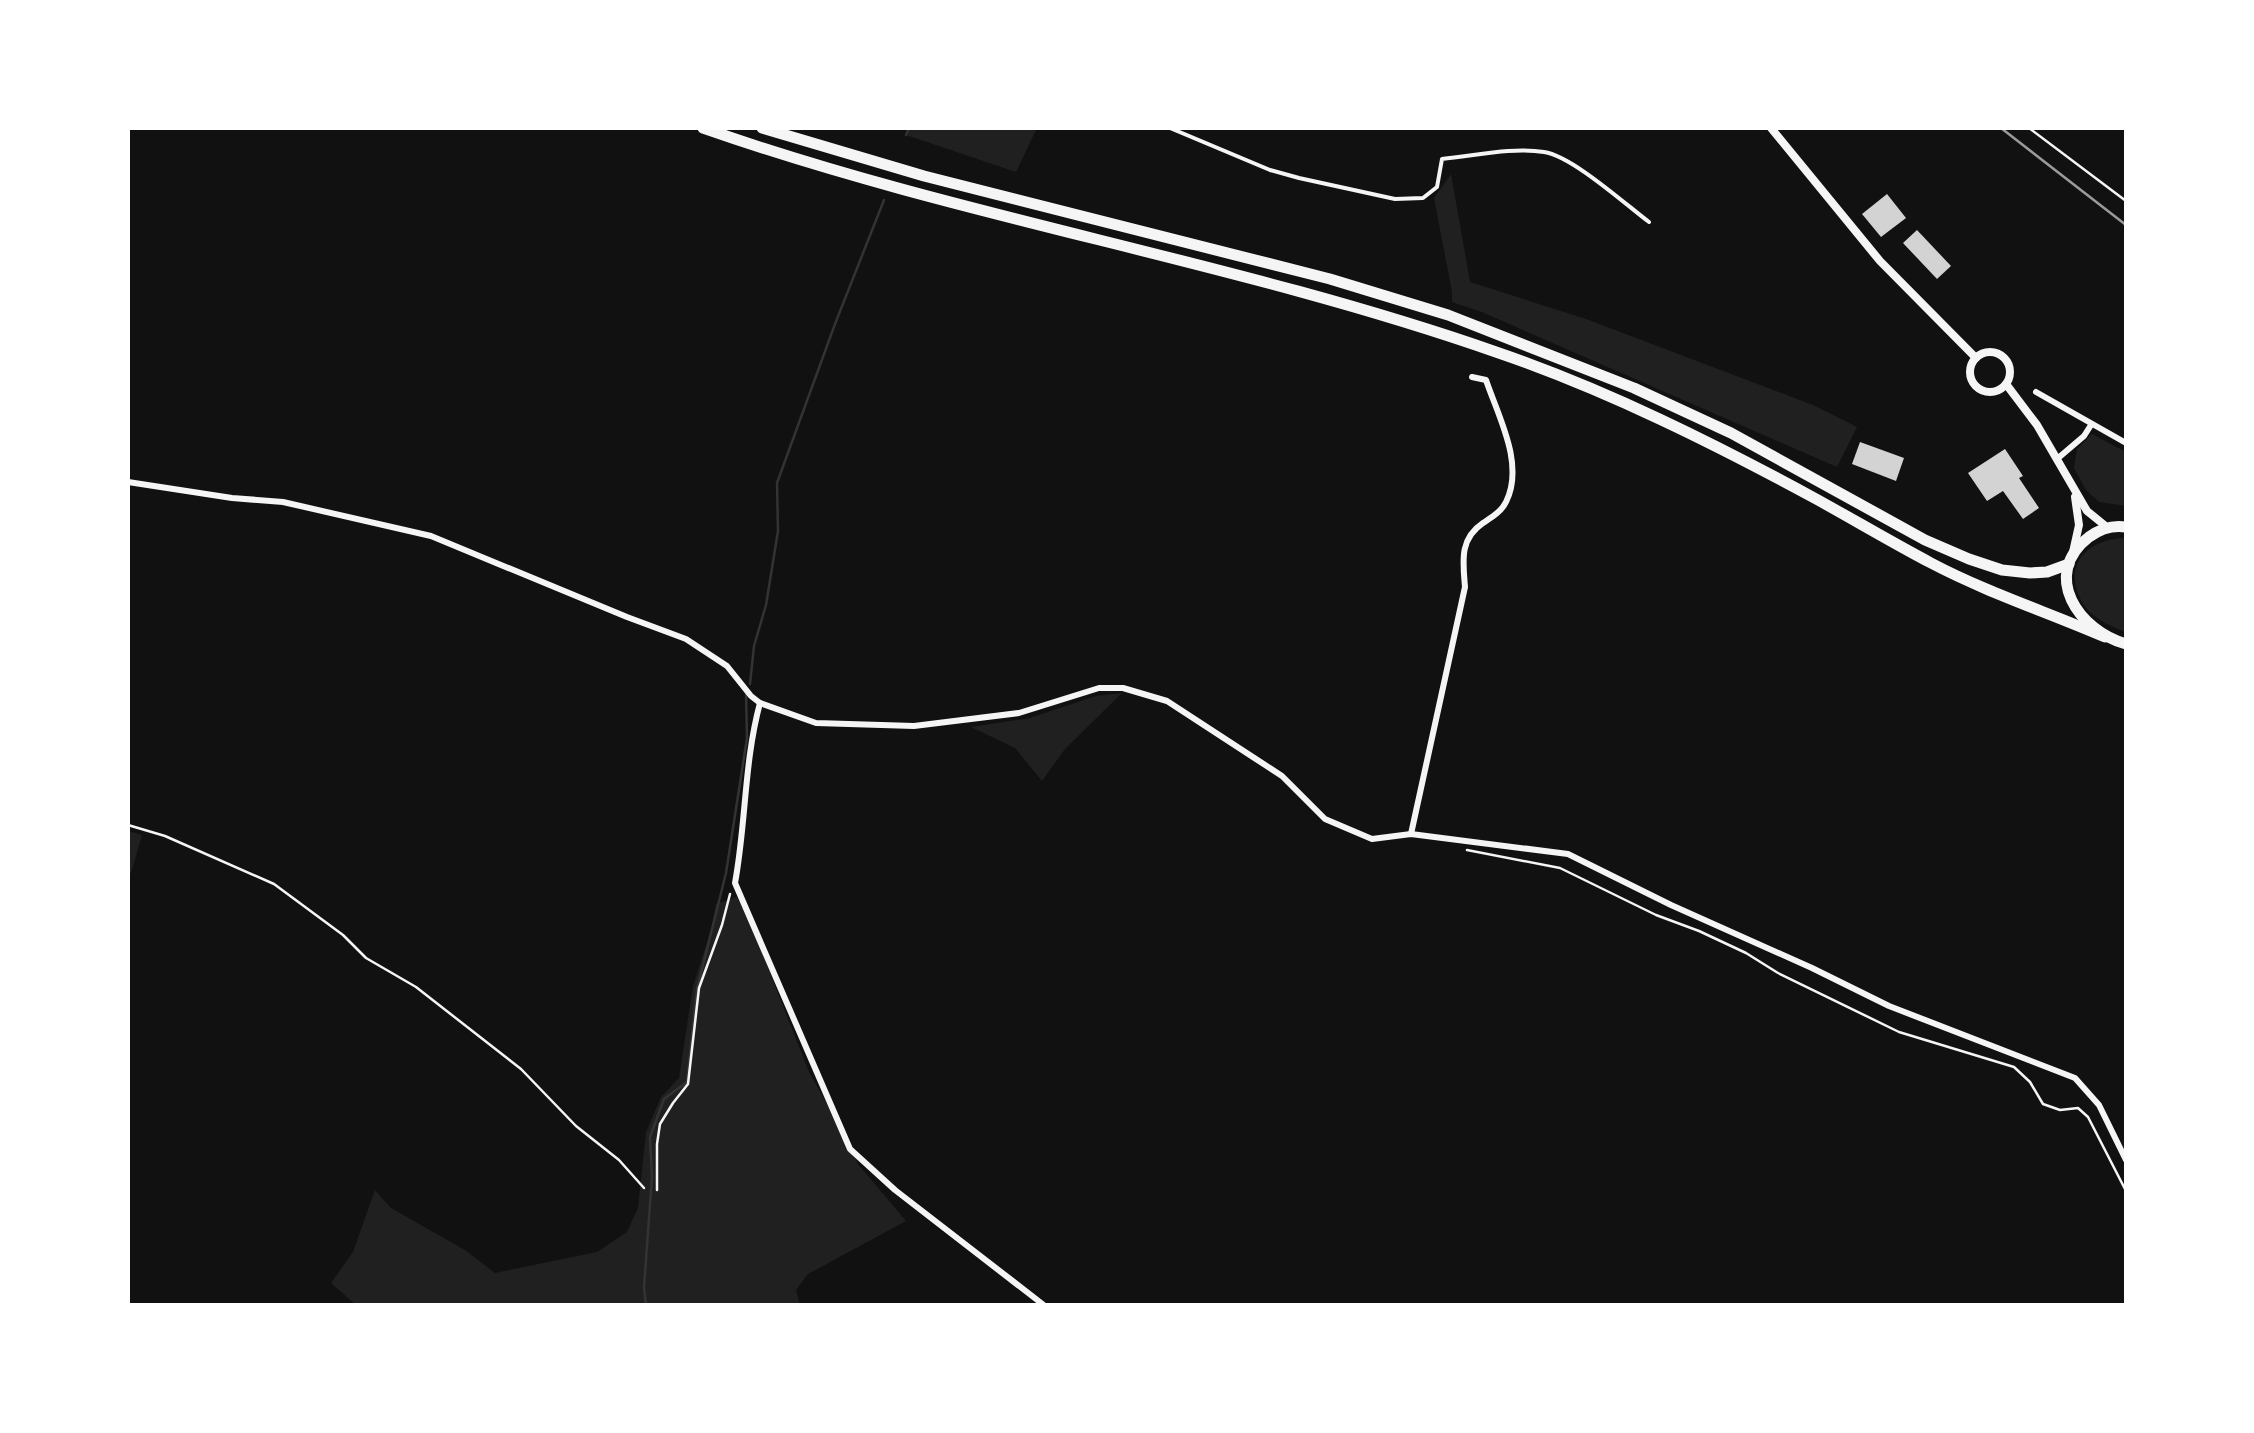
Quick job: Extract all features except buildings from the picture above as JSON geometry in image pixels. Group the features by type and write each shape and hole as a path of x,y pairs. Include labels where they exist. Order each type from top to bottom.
{"highway":[{"path":"703,128 924,195 1357,306 1501,353 1713,444 1934,564 2126,644"},
{"path":"762,128 924,176 1330,279 1448,315 1528,344 1666,403 1731,433 1926,540 2002,570 2047,572 2070,560 2094,534 2120,525"},
{"path":"2070,560 2066,571 2072,602 2082,618 2104,637"}],"street":[{"path":"1770,128 1880,261 1976,358"},
{"path":"1987,352 2004,358 2010,366 2006,384 1994,392 1976,386 1970,369 1976,358 1987,352"},
{"path":"1410,834 1466,587 1462,555 1474,529 1498,514 1511,485 1512,458 1486,380 1472,376"},
{"path":"2006,384 2087,511 2120,525"},
{"path":"2036,392 2126,443"},
{"path":"2057,459 2084,436 2091,424"},
{"path":"128,482 282,502 431,536 686,639 727,666 760,703 816,722 914,726 1020,713 1099,688 1123,688 1167,701 1282,776 1325,819 1372,839 1410,834 1568,854 1888,1006 2075,1078 2099,1105 2126,1160"},
{"path":"2070,560 2079,525 2075,492"},
{"path":"760,703 748,764 743,842 735,884 850,1149 894,1190 1045,1306"}],"lane":[{"path":"1170,128 1270,170 1395,199 1423,198 1437,186 1442,159 1546,152 1565,159 1649,222"}],"path":[{"path":"2029,128 2126,201"},
{"path":"128,826 165,836 274,884 344,935 366,958 416,987 521,1069 644,1188"},
{"path":"1455,840 1469,852 1560,868 1746,953 1778,973 1900,1032 2014,1067 2030,1082 2042,1104 2060,1110 2078,1108 2088,1117 2126,1191"},
{"path":"658,1190 660,1124 688,1084 699,988 735,884"}],"shaded area":[{"path":"909,128 1037,128 1016,172 906,135"},
{"path":"1451,174 1470,282 1586,319 1813,405 1857,427 1837,467 1452,302 1434,198"},
{"path":"2092,434 2126,452 2126,506 2099,502 2086,490 2074,468 2077,449"},
{"path":"2126,538 2126,632 2091,613 2081,601 2075,581 2079,560 2086,552 2104,542"},
{"path":"1122,693 1065,749 1042,781 1015,748 971,727 1030,718 1096,696"},
{"path":"128,831 142,835 131,873 128,873"},
{"path":"737,897 809,1072 858,1164 906,1221 808,1274 796,1290 800,1305 357,1306 331,1283 353,1252 375,1190 391,1208 465,1250 495,1273 597,1252 627,1232 638,1208 646,1132 661,1097 679,1078 693,986 716,904"}],"waterway":[{"path":"906,135 909,128"},
{"path":"750,684 778,531 777,483 884,200"},
{"path":"646,1306 650,1137 664,1099 687,1082 697,989 726,873 747,738 746,693"}],"railway":[{"path":"2001,128 2126,225"}]}
